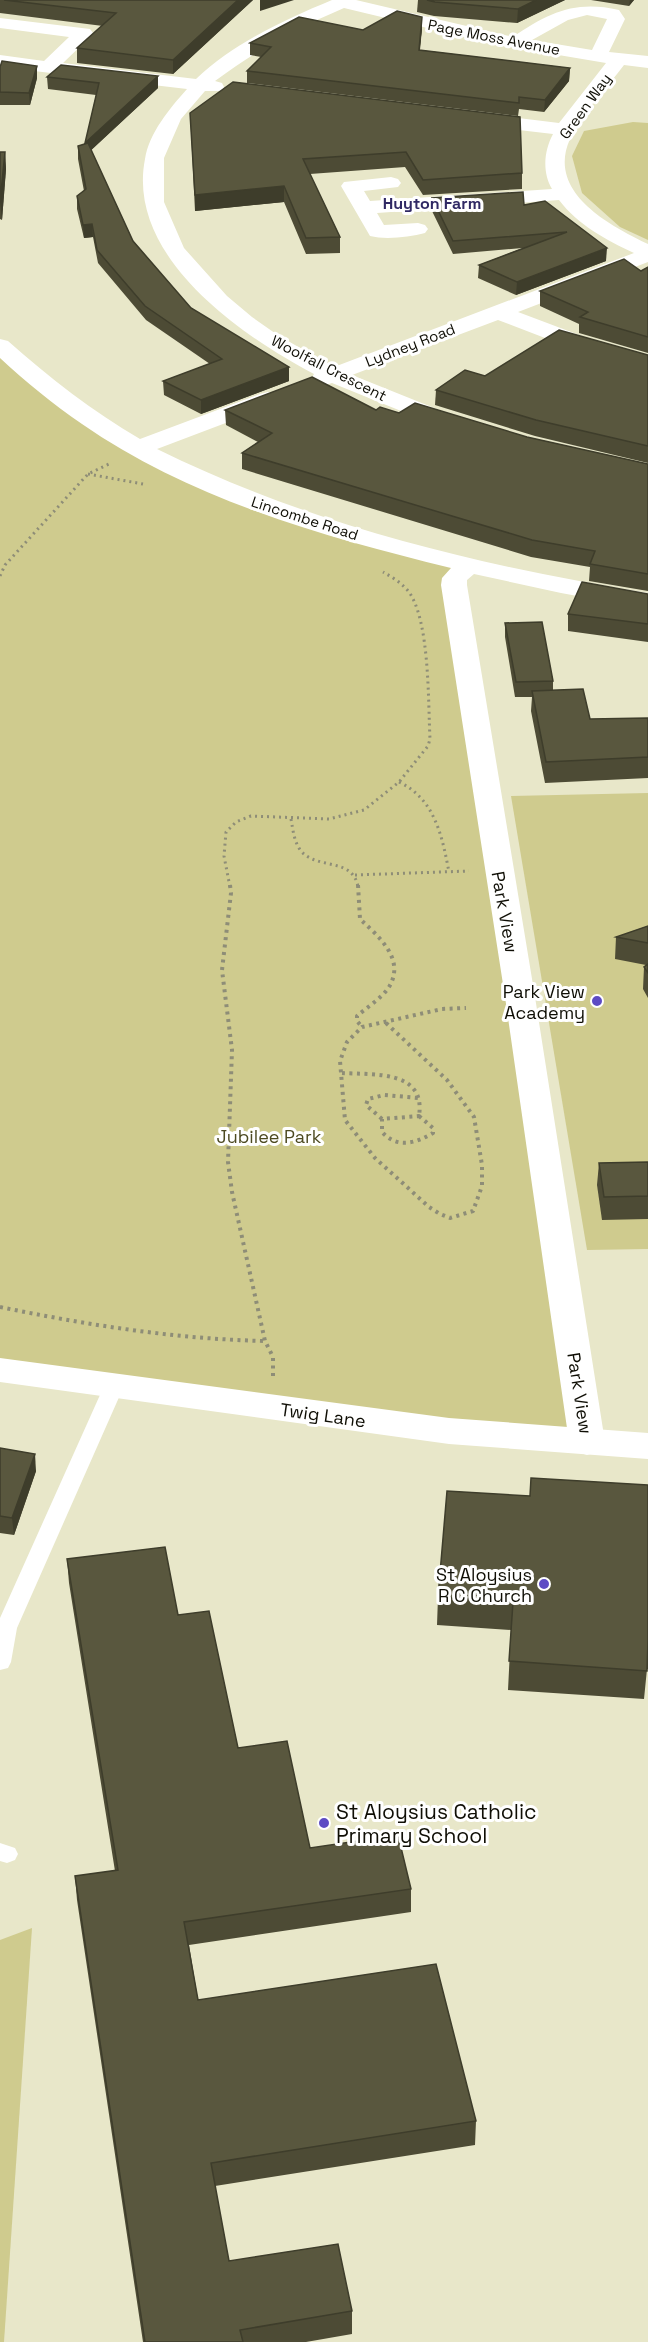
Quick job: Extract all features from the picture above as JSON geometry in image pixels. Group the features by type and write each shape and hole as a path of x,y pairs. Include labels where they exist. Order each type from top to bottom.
{"street":[{"name":"Page Moss Avenue","path":"345,1 417,22 516,42 648,62"},
{"name":"Woolfall Crescent","path":"345,1 273,32 229,59 198,85 172,116 156,150 152,188 160,222 181,260 220,302 260,333 334,374 386,398 467,428"},
{"path":"516,42 571,10 595,9 613,14 616,19 598,56"},
{"path":"0,23 84,33 48,67"},
{"name":"Green Way","path":"562,194 555,172 557,146 565,130 619,59"},
{"path":"0,61 233,89"},
{"path":"458,117 565,130"},
{"path":"391,183 351,186 378,232 418,229"},
{"path":"364,208 562,194 592,221 648,253"},
{"name":"Lydney Road","path":"138,448 648,253"},
{"path":"497,312 579,342 648,362"},
{"name":"Lincombe Road","path":"0,346 64,401 138,448 221,489 274,510 468,566 563,587 648,601"},
{"name":"Park View","path":"468,566 455,578 454,585 520,997 587,1442"},
{"name":"Twig Lane","path":"0,1370 449,1431 648,1446"}],"lane":[{"path":"0,1662 6,1628 114,1386"}],"path":[{"path":"0,576 4,565 88,474 151,485"},
{"path":"267,1407 274,1375 273,1357 265,1341 232,1192 228,1162 232,1050 222,970 231,893 224,856 226,832 236,822 251,816 329,819 355,813 374,803 399,783 424,753 430,739 424,650 412,597 399,582 380,571"},
{"path":"399,783 414,789 429,807 442,838 449,872"},
{"path":"291,819 292,835 297,848 310,858 347,869 355,875 358,882 360,919 388,946 394,967 389,987 357,1016 357,1021 362,1027"},
{"path":"355,875 498,870"},
{"path":"386,1023 447,1080 474,1117 482,1165 482,1186 473,1210 458,1217 450,1218 429,1208 375,1158 345,1120 340,1061 342,1052 353,1034 362,1027 442,1009 466,1008"},
{"path":"342,1073 394,1076 410,1084 422,1108 418,1116"},
{"path":"382,1119 382,1132 391,1140 408,1143 433,1133 429,1124 418,1116 382,1119 366,1105 368,1099 384,1095 419,1098"},
{"path":"0,1307 130,1331 236,1341 265,1341"}],"green space":[{"path":"633,122 648,123 648,240 620,227 582,193 572,156 584,131"},
{"name":"Jubilee Park","path":"0,348 88,423 274,510 468,565 460,572 587,1442 0,1369"},
{"name":"Park View Academy","path":"648,793 648,1249 587,1250 511,796"},
{"path":"32,1928 4,2342 0,2342 0,1940"}],"building":[{"path":"4,0 238,0 173,60 77,48 116,13"},
{"path":"427,0 536,0 518,9"},
{"path":"397,11 422,17 419,50 570,68 545,100 519,97 519,103 247,71 271,47 250,43 299,17 363,30"},
{"path":"2,61 37,66 29,93 0,92"},
{"path":"61,65 158,76 85,143 99,83 47,77"},
{"path":"233,82 520,117 522,173 423,180 406,152 303,159 340,237 306,238 284,186 195,195 190,113"},
{"path":"88,143 133,241 191,308 289,367 201,400 163,381 222,359 145,306 97,250 92,224 83,225 77,196 86,189 78,146"},
{"path":"0,152 5,152 0,202"},
{"path":"523,192 524,205 545,201 607,248 517,282 479,265 567,232 453,241 432,198"},
{"path":"624,259 641,271 648,267 648,337 580,317 588,312 540,291"},
{"path":"559,330 648,355 648,446 536,420 436,390 465,370 485,376"},
{"path":"312,377 376,410 380,407 399,413 415,403 527,437 648,464 648,574 590,564 595,551 532,540 242,453 272,433 225,410"},
{"path":"582,582 648,594 648,624 568,614"},
{"path":"542,622 553,681 516,682 505,623"},
{"path":"583,689 590,719 648,718 648,757 546,762 532,691"},
{"path":"648,926 648,943 616,937"},
{"path":"648,1162 648,1196 604,1197 599,1163"},
{"path":"0,1448 35,1454 12,1518 0,1516"},
{"name":"St Aloysius R C Church","path":"531,1478 648,1485 647,1671 509,1661 513,1602 438,1597 447,1491 530,1496"},
{"path":"165,1547 178,1615 209,1611 238,1748 287,1741 310,1848 398,1835 411,1889 184,1922 198,2000 436,1964 476,2121 211,2163 229,2261 338,2244 352,2311 240,2330 243,2342 145,2342 75,1876 118,1870 67,1559"}],"place":[{"name":"Park View Academy","path":"597,1001"},
{"name":"St Aloysius R C Church","path":"544,1584"},
{"name":"St Aloysius Catholic Primary School","path":"324,1823"}],"district":[{"name":"Huyton Farm","path":"432,203"}]}
